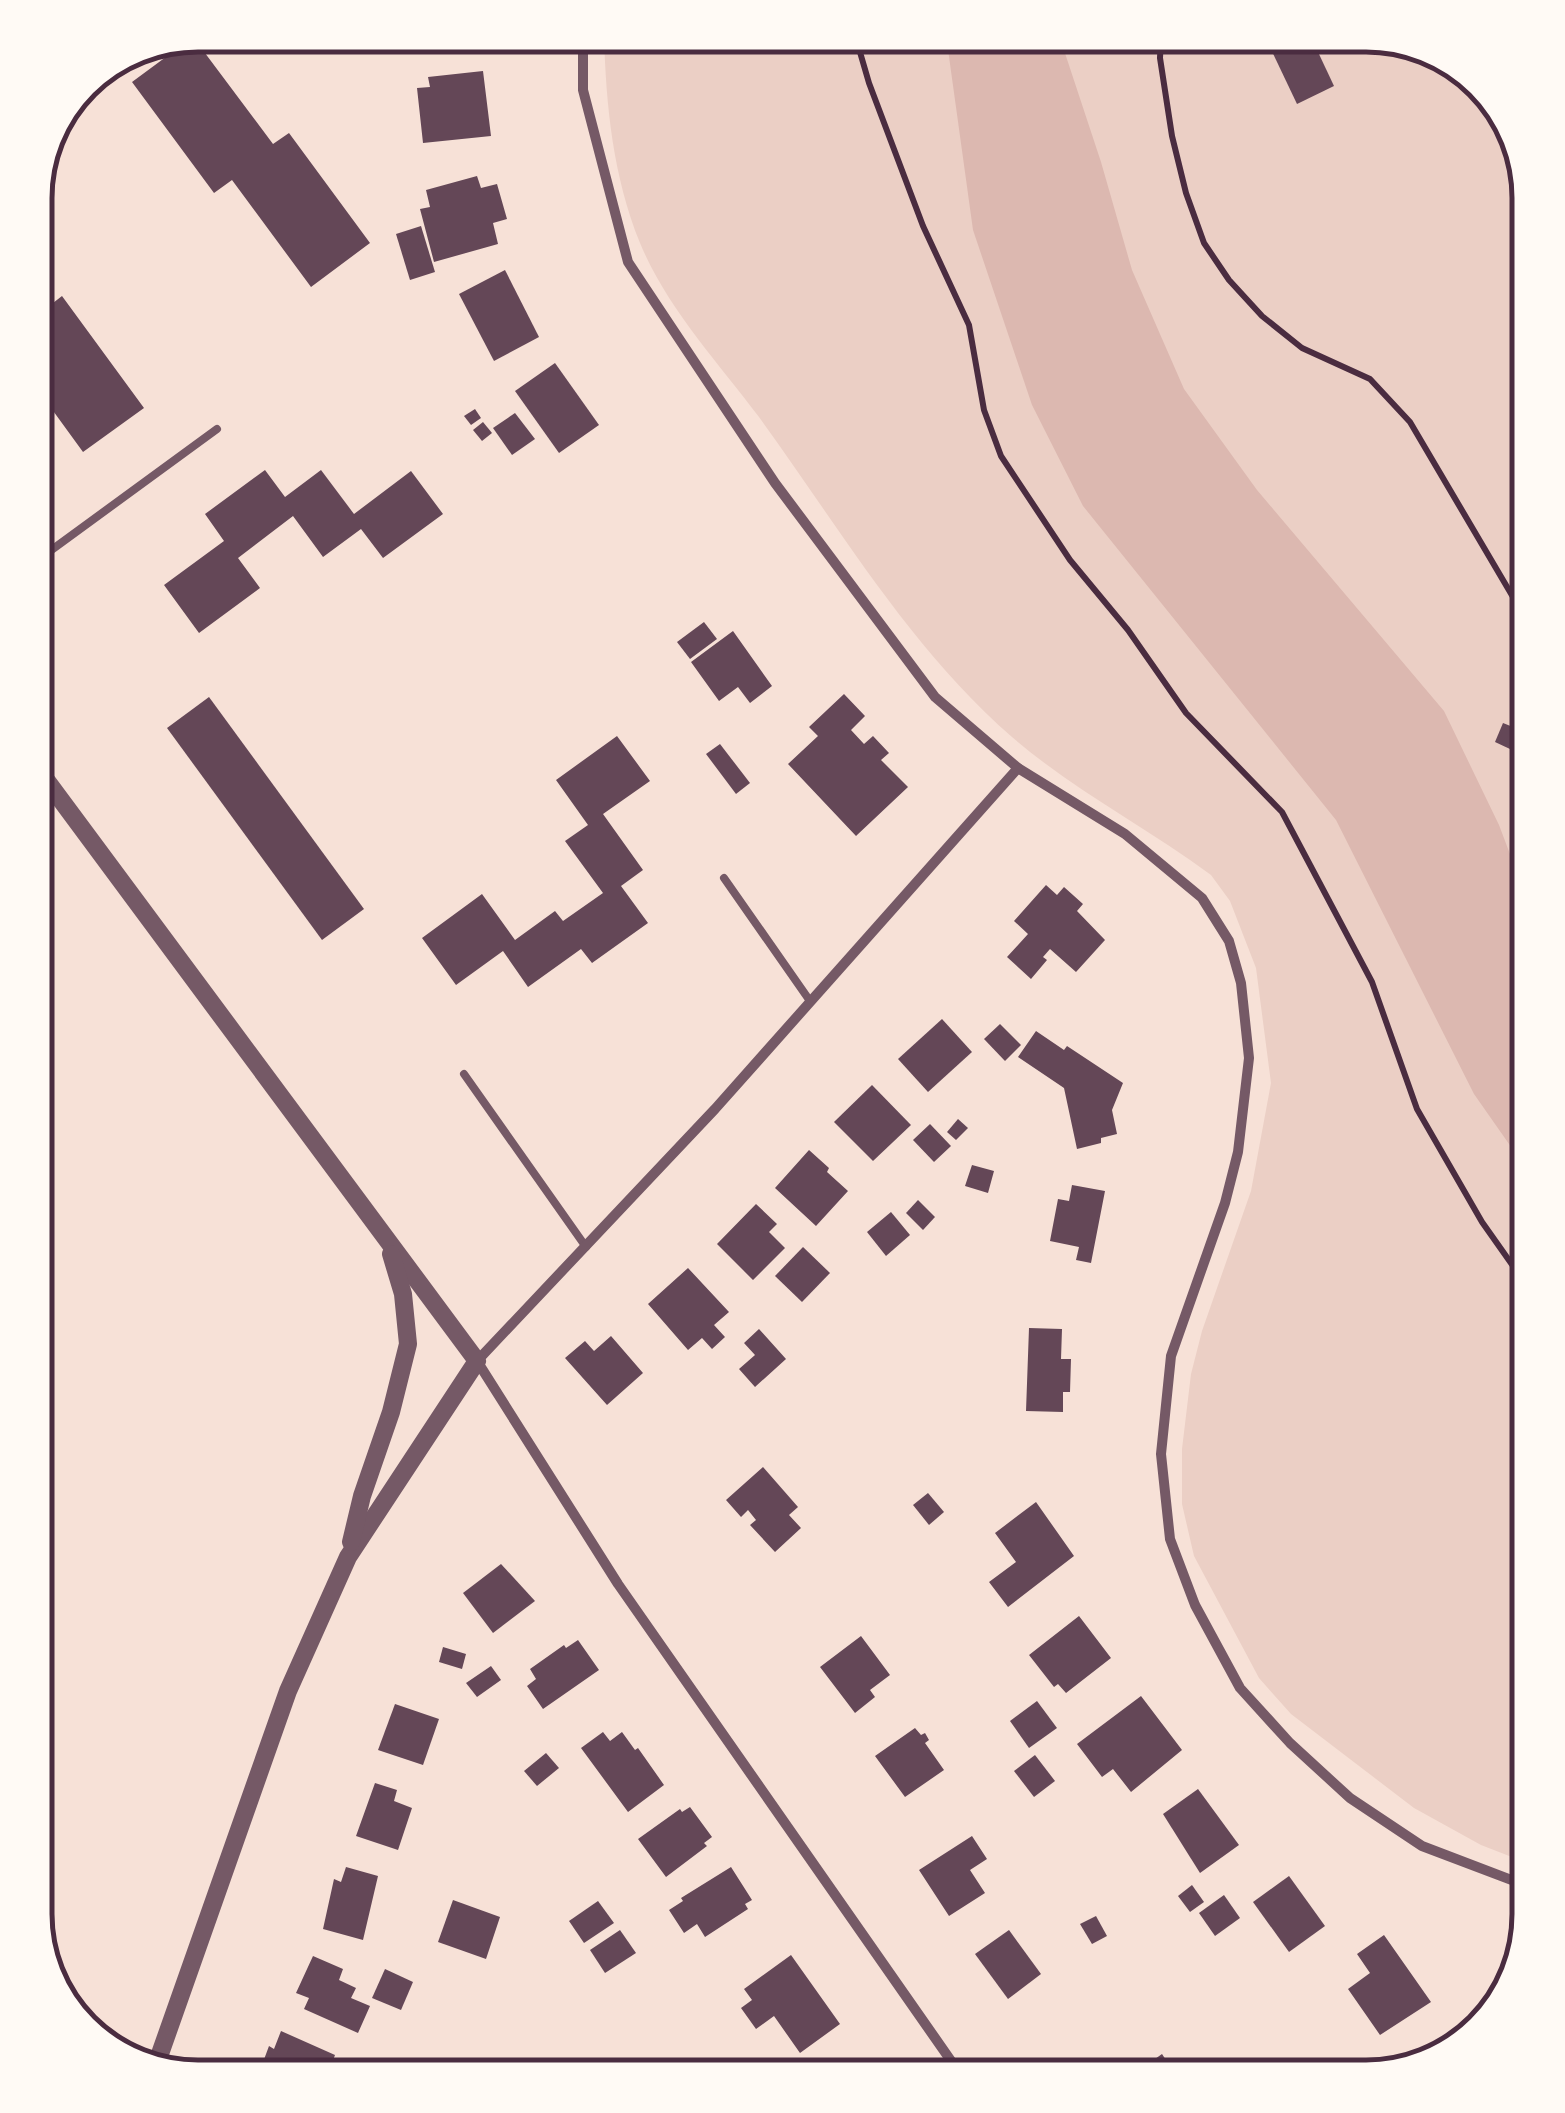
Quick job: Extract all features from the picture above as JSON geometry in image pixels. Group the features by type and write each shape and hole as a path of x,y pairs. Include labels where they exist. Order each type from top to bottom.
{"street":[{"path":"583,52 583,90 628,262 775,483 936,698 1018,768 1126,834 1202,898 1229,941 1241,983 1249,1058 1238,1152 1225,1203 1171,1356 1161,1454 1170,1539 1195,1604 1240,1688 1290,1743 1350,1798 1422,1846 1512,1880"},
{"path":"160,2055 288,1691 348,1557 402,1470 478,1361 810,1002 1018,768"},
{"path":"53,789 478,1361 618,1584 950,2060"},
{"path":"348,1557 362,1496 391,1412 408,1344 404,1294 388,1241"}],"lane":[{"path":"53,549 218,428"},
{"path":"724,878 810,1002"},
{"path":"464,1074 586,1246"}],"path":[{"path":"860,53 922,226 969,325 984,410 1001,456 1070,560 1128,630 1186,713 1282,812 1372,982 1417,1109 1482,1222 1512,1264"},
{"path":"1160,53 1172,136 1204,243 1229,280 1262,316 1302,348 1370,379 1410,422 1512,594"}],"shaded area":[{"path":"605,52 1376,53 1404,57 1440,72 1476,102 1497,134 1508,161 1512,198 1512,1857 1481,1845 1414,1808 1291,1714 1259,1678 1194,1556 1182,1504 1182,1449 1191,1374 1251,1191 1271,1083 1256,968 1230,901 1211,875 1059,774 1012,737 975,702 907,625 759,417 694,333 651,267 623,192"},
{"path":"948,53 1065,53 1132,270 1184,389 1257,490 1444,711 1499,825 1512,859 1512,1148 1474,1094 1336,820 1083,506 1032,405 973,230"}],"building":[{"path":"204,52 273,144 289,133 370,243 311,287 232,180 214,193 132,82 167,56"},
{"path":"1273,53 1318,53 1334,86 1297,104"},
{"path":"483,71 491,136 423,143 417,88 430,87 428,77"},
{"path":"477,176 481,188 497,184 507,219 493,223 498,244 434,262 420,209 430,207 426,190"},
{"path":"421,226 435,272 410,280 396,234"},
{"path":"505,270 539,337 494,361 459,294"},
{"path":"62,296 144,408 83,452 53,411 53,303"},
{"path":"555,363 599,425 559,453 515,391"},
{"path":"475,409 481,418 471,425 464,416"},
{"path":"515,413 535,439 512,455 493,428"},
{"path":"483,422 492,433 482,441 473,430"},
{"path":"265,470 285,497 321,470 354,514 411,471 443,514 383,558 361,529 323,557 293,516 238,558 260,588 199,633 164,585 224,541 205,514"},
{"path":"704,622 717,639 690,659 677,642"},
{"path":"733,631 772,686 750,703 738,687 719,701 691,662"},
{"path":"844,694 865,716 851,730 864,744 873,736 889,753 881,760 908,787 856,836 788,764 818,736 809,727"},
{"path":"209,697 364,909 322,940 167,728"},
{"path":"1503,723 1512,727 1510,749 1495,742"},
{"path":"617,736 650,781 603,814 643,870 621,886 648,923 592,963 581,949 528,987 503,951 456,985 422,938 482,894 515,940 555,911 563,921 603,893 565,841 588,825 556,780"},
{"path":"720,744 750,783 736,794 706,754"},
{"path":"1046,885 1057,895 1064,887 1083,904 1077,911 1105,940 1076,972 1050,949 1043,957 1047,960 1031,979 1007,957 1028,934 1014,921"},
{"path":"942,1019 972,1052 928,1092 898,1059"},
{"path":"1000,1024 1021,1045 1005,1061 984,1039"},
{"path":"1036,1031 1064,1050 1067,1046 1123,1083 1112,1110 1117,1134 1077,1149 1064,1088 1018,1057"},
{"path":"872,1085 911,1125 873,1161 834,1122"},
{"path":"958,1119 968,1128 956,1140 947,1132"},
{"path":"930,1124 951,1146 934,1162 913,1140"},
{"path":"809,1150 848,1191 816,1226 775,1188"},
{"path":"972,1165 994,1171 988,1193 965,1186"},
{"path":"1072,1185 1105,1191 1091,1263 1076,1260 1079,1247 1050,1241 1058,1199 1069,1201"},
{"path":"918,1200 935,1217 923,1230 906,1213"},
{"path":"756,1204 777,1224 769,1232 785,1248 753,1280 717,1244"},
{"path":"891,1212 910,1235 886,1256 867,1232"},
{"path":"803,1247 830,1273 802,1302 775,1276"},
{"path":"688,1268 729,1312 714,1325 725,1337 712,1349 702,1338 688,1350 648,1304"},
{"path":"1029,1328 1062,1329 1061,1359 1071,1359 1070,1392 1063,1392 1063,1412 1026,1411"},
{"path":"759,1329 786,1359 755,1387 739,1369 755,1355 744,1343"},
{"path":"611,1336 643,1373 607,1405 565,1358 585,1341 594,1351"},
{"path":"763,1467 798,1507 789,1515 801,1528 775,1552 750,1525 756,1520 748,1510 741,1517 726,1500"},
{"path":"928,1493 944,1512 929,1525 913,1505"},
{"path":"1036,1502 1074,1556 1008,1607 989,1582 1016,1562 995,1533"},
{"path":"501,1564 535,1601 493,1633 463,1593"},
{"path":"1079,1616 1111,1658 1066,1693 1058,1684 1054,1687 1029,1655"},
{"path":"861,1636 890,1675 870,1690 875,1697 855,1713 820,1667"},
{"path":"578,1640 599,1670 543,1709 527,1686 536,1679 530,1669"},
{"path":"443,1647 466,1654 462,1669 439,1662"},
{"path":"491,1666 501,1680 477,1697 466,1683"},
{"path":"1141,1696 1182,1750 1131,1792 1113,1769 1102,1777 1077,1744"},
{"path":"1037,1701 1057,1728 1029,1748 1010,1721"},
{"path":"395,1704 439,1719 423,1765 378,1750"},
{"path":"915,1728 921,1735 925,1733 929,1740 925,1743 944,1770 905,1797 875,1756"},
{"path":"603,1732 610,1741 622,1732 664,1785 628,1812 581,1748"},
{"path":"546,1753 559,1768 537,1786 524,1771"},
{"path":"1035,1755 1055,1781 1034,1797 1014,1771"},
{"path":"375,1783 397,1790 394,1801 412,1808 398,1850 356,1836"},
{"path":"1198,1789 1239,1845 1200,1873 1163,1814"},
{"path":"690,1807 712,1837 704,1843 707,1846 666,1877 638,1839 680,1809 682,1812"},
{"path":"972,1836 987,1859 970,1870 985,1893 949,1916 919,1870"},
{"path":"346,1867 378,1876 363,1940 323,1929 334,1879 341,1882"},
{"path":"731,1867 752,1900 745,1904 748,1909 705,1937 697,1924 684,1933 669,1910 683,1901 681,1898"},
{"path":"1289,1876 1325,1926 1289,1952 1253,1902"},
{"path":"1192,1885 1204,1902 1190,1912 1178,1896"},
{"path":"1224,1895 1240,1918 1215,1936 1199,1913"},
{"path":"453,1900 500,1917 486,1959 438,1942"},
{"path":"598,1901 614,1923 584,1943 569,1921"},
{"path":"1096,1916 1107,1936 1092,1944 1080,1924"},
{"path":"620,1930 636,1953 605,1973 590,1950"},
{"path":"1009,1930 1041,1974 1008,1999 975,1954"},
{"path":"1384,1935 1431,2002 1380,2035 1348,1989 1370,1973 1357,1954"},
{"path":"791,1955 840,2024 800,2053 774,2016 756,2029 741,2008 752,2000 744,1989"},
{"path":"313,1956 343,1969 339,1980 356,1988 351,1998 370,2006 358,2033 304,2009 309,1998 296,1993"},
{"path":"385,1969 413,1982 401,2010 372,1998"},
{"path":"281,2031 335,2055 333,2060 264,2060 269,2046 274,2049"}]}
